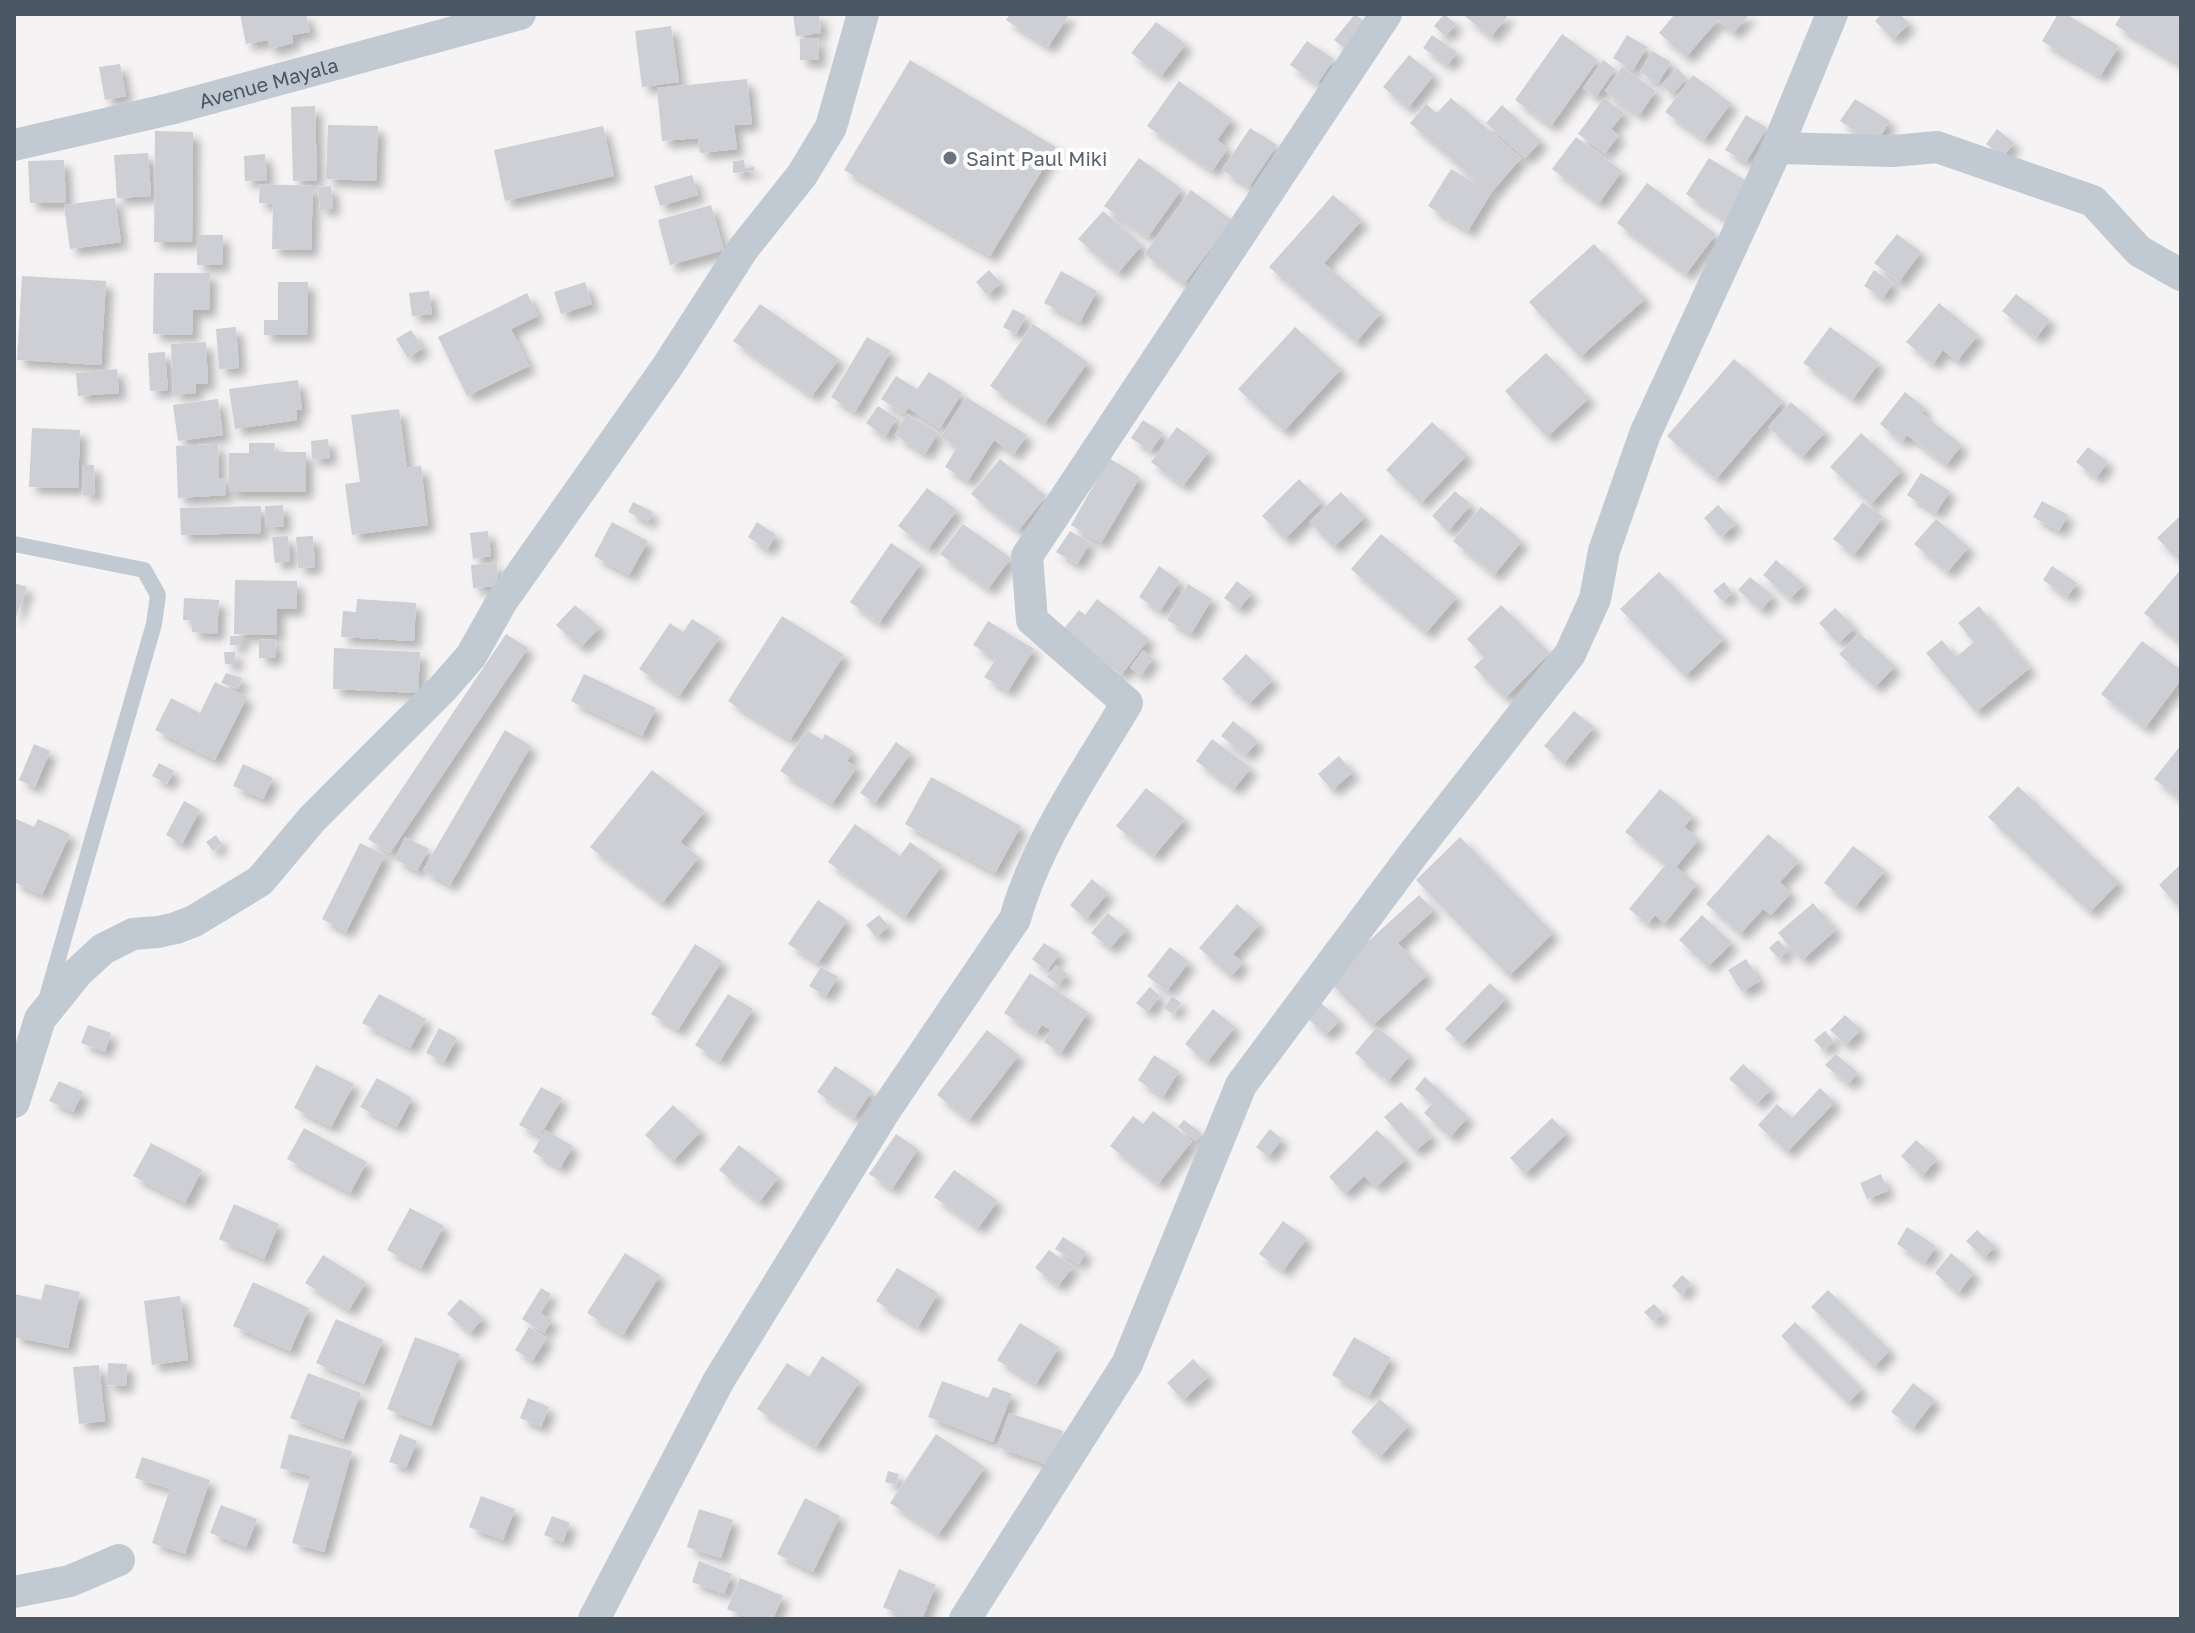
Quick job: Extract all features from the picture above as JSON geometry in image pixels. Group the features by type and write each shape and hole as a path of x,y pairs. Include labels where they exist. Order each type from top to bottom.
{"street":[{"name":"Avenue Mayala","path":"14,145 170,109 520,14"},
{"path":"14,1102 30,1027 78,972 103,949 133,934 158,932 194,921 260,881 312,819 471,656 502,601 667,367 743,249 802,175 831,127 863,14"},
{"path":"594,1619 719,1380 884,1112 1015,919 1023,891 1050,834 1127,703 1032,620 1027,556 1386,14"},
{"path":"965,1619 1127,1364 1241,1085 1414,853 1570,654 1595,599 1604,551 1645,434 1777,148 1832,14"},
{"path":"1777,148 1893,151 1937,147 1950,151 2093,201 2139,251 2181,275"},
{"path":"14,1592 70,1581 119,1560"}],"lane":[{"path":"14,544 144,570 158,595 154,624 128,720 30,1027"}],"building":[{"path":"240,14 306,14 310,32 292,35 293,43 270,49 268,40 246,44"},
{"path":"793,14 819,14 821,33 796,36"},
{"path":"1010,14 1069,15 1048,47 1006,20"},
{"path":"1355,14 1372,28 1352,54 1334,40"},
{"path":"1444,14 1456,24 1445,36 1434,26"},
{"path":"1462,14 1509,14 1491,37"},
{"path":"1675,14 1750,14 1733,33 1718,20 1686,57 1659,33"},
{"path":"1882,14 1900,14 1909,24 1893,39 1875,21"},
{"path":"2058,14 2066,14 2119,46 2100,76 2042,41"},
{"path":"2122,14 2174,14 2181,18 2181,65 2115,25"},
{"path":"1156,22 1186,44 1161,76 1131,53"},
{"path":"671,26 679,82 642,87 635,31"},
{"path":"1562,34 1598,60 1551,126 1515,100"},
{"path":"1432,35 1457,52 1448,65 1423,48"},
{"path":"1627,35 1647,47 1633,70 1613,58"},
{"path":"818,38 819,60 800,60 800,39"},
{"path":"1307,41 1334,59 1317,84 1290,65"},
{"path":"1652,51 1671,62 1658,83 1640,72"},
{"path":"1409,55 1434,75 1408,108 1383,87"},
{"name":"Saint Paul Miki","path":"910,60 1056,147 990,256 844,170"},
{"path":"1603,60 1615,69 1596,97 1583,88"},
{"path":"120,64 126,96 105,100 99,67"},
{"path":"1622,67 1656,91 1639,115 1605,91"},
{"path":"1677,68 1687,78 1672,94 1661,85"},
{"path":"1693,75 1731,103 1704,140 1665,112"},
{"path":"747,79 752,124 734,125 737,149 700,153 698,138 662,141 657,88"},
{"path":"1179,81 1232,119 1217,140 1228,148 1212,171 1147,126"},
{"path":"1451,98 1521,158 1491,193 1410,123 1426,104 1437,113"},
{"path":"1604,98 1624,113 1611,129 1619,135 1605,153 1578,134"},
{"path":"1855,99 1890,121 1875,144 1840,121"},
{"path":"1502,105 1541,141 1525,158 1486,123"},
{"path":"315,106 317,180 293,181 291,107"},
{"path":"1746,115 1767,128 1746,162 1725,150"},
{"path":"328,125 378,126 376,181 326,179"},
{"path":"603,126 614,176 505,201 494,150"},
{"path":"1250,128 1277,145 1249,187 1222,170"},
{"path":"1997,129 2014,143 2003,157 1986,144"},
{"path":"155,131 193,132 192,242 154,242"},
{"path":"1576,137 1622,171 1599,203 1552,169"},
{"path":"148,153 151,196 117,198 114,155"},
{"path":"265,154 267,180 245,181 244,156"},
{"path":"1139,158 1182,189 1148,237 1104,206"},
{"path":"1709,158 1750,183 1726,220 1686,194"},
{"path":"64,160 66,203 30,203 28,161"},
{"path":"744,160 745,168 754,167 754,171 733,173 733,161"},
{"path":"1451,169 1491,193 1468,231 1428,206"},
{"path":"692,175 698,195 660,206 654,186"},
{"path":"1647,183 1716,234 1686,274 1617,223"},
{"path":"260,184 313,186 311,250 272,249 273,204 259,203"},
{"path":"331,186 333,209 320,209 318,187"},
{"path":"1191,190 1232,220 1184,284 1144,254"},
{"path":"1333,195 1362,220 1324,263 1381,313 1356,342 1269,267"},
{"path":"115,198 121,242 70,249 64,205"},
{"path":"711,205 724,250 670,265 658,220"},
{"path":"1103,211 1142,245 1118,273 1078,239"},
{"path":"1897,234 1921,252 1899,282 1874,263"},
{"path":"197,235 223,235 222,265 197,265"},
{"path":"1594,244 1645,299 1580,357 1529,302"},
{"path":"989,270 1001,283 987,295 976,282"},
{"path":"1874,270 1893,283 1883,298 1864,286"},
{"path":"1061,271 1097,291 1080,322 1044,303"},
{"path":"154,273 210,273 209,310 193,310 192,335 153,334"},
{"path":"22,276 106,281 101,365 17,360"},
{"path":"278,282 308,282 307,335 264,335 264,320 278,320"},
{"path":"585,282 592,304 561,314 554,292"},
{"path":"429,291 432,314 412,316 409,293"},
{"path":"527,293 538,316 511,329 529,366 467,396 438,337"},
{"path":"2016,294 2050,320 2036,338 2002,311"},
{"path":"1939,303 1978,335 1957,361 1943,350 1933,364 1906,342"},
{"path":"760,304 839,359 812,396 733,341"},
{"path":"1013,309 1026,316 1016,334 1003,327"},
{"path":"1033,324 1088,362 1045,423 990,386"},
{"path":"236,327 239,368 219,369 216,329"},
{"path":"1295,327 1341,369 1284,431 1238,389"},
{"path":"1830,327 1879,363 1853,399 1803,363"},
{"path":"411,330 423,348 408,358 396,339"},
{"path":"867,337 891,351 855,412 831,397"},
{"path":"206,342 208,383 196,384 196,393 173,394 171,344"},
{"path":"165,352 168,390 150,391 148,353"},
{"path":"1546,353 1589,398 1547,437 1505,391"},
{"path":"1734,359 1783,401 1716,479 1667,436"},
{"path":"117,369 119,393 78,396 76,373"},
{"path":"929,372 962,393 940,428 908,408 904,414 881,399 896,376 917,389"},
{"path":"298,380 302,409 296,410 297,420 235,429 229,389"},
{"path":"1905,392 1925,408 1921,413 1962,445 1946,465 1907,435 1902,442 1880,424"},
{"path":"966,397 1027,435 1014,454 994,440 968,481 945,467 957,447 941,437"},
{"path":"218,399 223,435 178,441 173,405"},
{"path":"1791,402 1825,432 1802,457 1768,427"},
{"path":"878,406 897,418 885,437 866,423"},
{"path":"399,409 407,468 421,466 428,525 352,535 345,484 360,482 351,415"},
{"path":"907,414 938,433 925,454 895,435"},
{"path":"1143,420 1163,433 1151,451 1131,438"},
{"path":"1432,422 1467,455 1421,503 1386,470"},
{"path":"1177,427 1209,451 1183,486 1151,462"},
{"path":"32,428 80,430 78,488 29,487"},
{"path":"1861,433 1902,470 1871,504 1830,467"},
{"path":"328,439 330,458 312,459 311,441"},
{"path":"249,443 275,443 274,452 306,452 306,492 229,492 229,453 249,453"},
{"path":"218,444 219,478 225,478 226,495 178,498 176,446"},
{"path":"2088,447 2108,462 2096,478 2076,462"},
{"path":"1109,458 1140,477 1101,543 1071,525"},
{"path":"1000,459 1046,496 1018,531 971,494"},
{"path":"82,465 94,465 95,495 83,495"},
{"path":"1921,473 1950,491 1936,513 1907,495"},
{"path":"1299,479 1322,502 1285,539 1262,516"},
{"path":"927,488 957,510 928,549 898,526"},
{"path":"1455,491 1471,505 1448,531 1432,516"},
{"path":"1341,492 1365,517 1334,547 1309,522"},
{"path":"2042,501 2068,515 2059,531 2033,517"},
{"path":"633,502 653,512 648,522 628,512"},
{"path":"1863,502 1883,517 1854,555 1833,539"},
{"path":"283,505 284,526 266,527 265,506"},
{"path":"1718,505 1736,524 1721,537 1704,518"},
{"path":"261,506 261,533 181,535 180,508"},
{"path":"1481,507 1522,541 1494,575 1453,541"},
{"path":"2181,515 2181,552 2176,557 2157,538"},
{"path":"1936,519 1969,547 1947,572 1914,544"},
{"path":"612,522 648,541 629,575 594,556"},
{"path":"757,522 776,535 767,550 748,537"},
{"path":"963,524 1011,558 988,589 940,554"},
{"path":"488,531 491,556 473,559 470,533"},
{"path":"1070,531 1090,543 1077,564 1056,552"},
{"path":"1381,534 1457,597 1426,633 1351,569"},
{"path":"288,536 290,561 275,563 272,537"},
{"path":"313,536 315,567 298,568 296,537"},
{"path":"891,543 921,563 879,623 850,602"},
{"path":"1776,560 1804,584 1790,599 1763,575"},
{"path":"497,563 498,586 473,588 471,565"},
{"path":"1159,566 1180,581 1160,611 1139,597"},
{"path":"2052,566 2077,583 2067,597 2043,580"},
{"path":"2181,569 2181,644 2144,613"},
{"path":"1659,572 1724,639 1685,676 1620,609"},
{"path":"1750,577 1773,596 1761,610 1738,590"},
{"path":"235,580 297,581 297,609 277,609 277,635 234,634"},
{"path":"1237,581 1252,593 1239,609 1224,598"},
{"path":"1724,582 1733,593 1722,601 1713,591"},
{"path":"14,583 27,587 14,622"},
{"path":"1188,584 1212,599 1191,634 1167,620"},
{"path":"184,598 219,600 217,634 192,632 192,620 183,620"},
{"path":"357,599 416,603 414,641 341,637 343,611 356,612"},
{"path":"1097,599 1149,639 1121,675 1063,630 1079,610 1085,615"},
{"path":"575,605 600,627 581,647 556,625"},
{"path":"1501,605 1550,653 1505,698 1474,667 1484,657 1467,639"},
{"path":"1979,606 2030,668 1976,712 1926,653 1942,640 1956,657 1974,642 1958,623"},
{"path":"1835,608 1855,628 1838,643 1819,623"},
{"path":"782,616 844,655 790,740 728,701"},
{"path":"692,619 720,637 679,696 639,669 670,623 683,632"},
{"path":"988,621 1034,649 1008,691 984,677 996,659 973,645"},
{"path":"1859,633 1895,666 1875,687 1839,654"},
{"path":"506,634 528,648 390,853 368,839"},
{"path":"230,636 242,636 242,645 230,645"},
{"path":"275,639 276,658 259,658 259,640"},
{"path":"2142,641 2181,670 2181,680 2145,728 2101,694"},
{"path":"334,648 420,652 418,693 333,689"},
{"path":"1143,650 1153,658 1141,675 1130,668"},
{"path":"224,652 235,652 236,664 225,664"},
{"path":"1246,654 1273,680 1249,704 1222,679"},
{"path":"226,673 242,678 238,689 221,683"},
{"path":"584,674 656,708 642,736 571,701"},
{"path":"215,682 247,697 215,760 155,730 171,698 200,713"},
{"path":"1574,711 1594,727 1564,763 1544,746"},
{"path":"1233,721 1258,741 1246,755 1221,736"},
{"path":"505,730 531,746 450,885 423,870"},
{"path":"807,730 822,740 825,734 853,751 847,761 857,767 832,804 780,771"},
{"path":"1212,739 1251,768 1234,789 1196,761"},
{"path":"896,742 911,753 875,803 860,793"},
{"path":"34,744 50,751 35,787 19,780"},
{"path":"2181,745 2181,794 2178,797 2154,779"},
{"path":"1339,756 1353,772 1332,790 1318,774"},
{"path":"159,763 174,771 167,784 152,776"},
{"path":"243,764 273,778 263,799 233,786"},
{"path":"652,770 705,811 680,842 699,857 662,903 590,847"},
{"path":"931,777 1021,826 995,873 905,824"},
{"path":"2018,786 2119,882 2090,912 1988,817"},
{"path":"1146,788 1185,819 1154,856 1116,826"},
{"path":"1660,789 1693,816 1684,827 1699,839 1676,867 1697,884 1664,924 1655,915 1648,924 1629,909 1666,864 1625,832"},
{"path":"184,801 200,810 182,844 166,835"},
{"path":"14,818 34,827 38,819 70,834 42,895 14,882"},
{"path":"855,824 900,856 910,842 942,865 905,917 828,862"},
{"path":"1768,834 1799,861 1780,882 1791,893 1771,915 1763,909 1740,934 1706,904"},
{"path":"216,835 222,844 213,851 206,842"},
{"path":"405,837 429,849 417,871 395,859"},
{"path":"1460,837 1553,933 1509,976 1416,880"},
{"path":"360,843 385,855 346,932 322,919"},
{"path":"1853,846 1885,870 1855,907 1824,883"},
{"path":"2181,864 2181,901 2177,905 2159,885"},
{"path":"1092,879 1108,893 1086,919 1070,905"},
{"path":"1419,895 1434,910 1398,943 1427,975 1372,1026 1327,979"},
{"path":"818,900 847,920 818,963 788,944"},
{"path":"1813,903 1836,930 1802,960 1778,933"},
{"path":"1237,904 1260,924 1233,954 1243,963 1231,976 1199,948"},
{"path":"1108,913 1127,929 1110,948 1091,933"},
{"path":"879,915 889,926 876,937 866,925"},
{"path":"1702,915 1732,943 1708,967 1679,940"},
{"path":"1778,940 1788,950 1779,959 1769,948"},
{"path":"1044,943 1060,953 1047,971 1032,959"},
{"path":"695,944 722,961 678,1030 651,1014"},
{"path":"1170,947 1189,962 1167,991 1147,976"},
{"path":"1746,959 1760,981 1742,992 1728,970"},
{"path":"1056,965 1067,974 1058,985 1047,977"},
{"path":"821,967 838,977 826,996 809,986"},
{"path":"1030,973 1088,1012 1061,1053 1044,1042 1051,1030 1042,1025 1036,1034 1004,1013"},
{"path":"1490,983 1506,999 1462,1044 1445,1029"},
{"path":"1150,987 1160,996 1147,1012 1136,1003"},
{"path":"379,994 426,1019 410,1048 362,1023"},
{"path":"728,994 753,1009 720,1061 695,1045"},
{"path":"1172,996 1181,1003 1173,1014 1164,1008"},
{"path":"1320,1002 1340,1020 1326,1035 1306,1017"},
{"path":"1213,1009 1235,1027 1207,1062 1185,1044"},
{"path":"1845,1015 1861,1029 1846,1045 1830,1030"},
{"path":"88,1025 111,1033 105,1052 81,1043"},
{"path":"1377,1027 1410,1055 1388,1081 1355,1053"},
{"path":"439,1028 457,1038 444,1062 426,1053"},
{"path":"987,1030 1019,1055 969,1120 937,1095"},
{"path":"1825,1031 1834,1041 1823,1050 1814,1040"},
{"path":"1836,1054 1858,1073 1848,1084 1825,1065"},
{"path":"1154,1055 1179,1071 1163,1097 1138,1080"},
{"path":"1743,1064 1771,1089 1757,1104 1729,1079"},
{"path":"316,1065 354,1084 331,1127 294,1108"},
{"path":"835,1066 872,1091 854,1118 817,1092"},
{"path":"1425,1077 1468,1117 1450,1137 1424,1113 1432,1104 1415,1089"},
{"path":"377,1078 412,1098 397,1127 360,1107"},
{"path":"59,1081 83,1092 73,1112 49,1101"},
{"path":"541,1087 562,1098 540,1136 519,1125"},
{"path":"1820,1088 1835,1102 1787,1152 1758,1125 1777,1104 1792,1118"},
{"path":"1401,1102 1432,1137 1415,1151 1384,1117"},
{"path":"673,1105 701,1131 673,1161 645,1135"},
{"path":"1153,1111 1192,1141 1158,1184 1110,1146 1133,1116 1143,1124"},
{"path":"1552,1118 1567,1133 1525,1174 1510,1158"},
{"path":"1184,1120 1201,1133 1196,1141 1178,1127"},
{"path":"304,1128 367,1162 350,1193 287,1159"},
{"path":"1270,1129 1282,1139 1268,1157 1256,1147"},
{"path":"545,1130 573,1146 560,1168 533,1152"},
{"path":"1377,1130 1406,1159 1376,1187 1364,1176 1345,1194 1329,1177"},
{"path":"896,1134 918,1149 892,1189 869,1174"},
{"path":"1916,1140 1937,1159 1922,1176 1901,1156"},
{"path":"151,1143 202,1170 185,1203 133,1176"},
{"path":"739,1145 779,1177 759,1202 719,1170"},
{"path":"954,1170 998,1201 978,1228 934,1197"},
{"path":"1881,1174 1888,1191 1867,1199 1860,1183"},
{"path":"234,1204 279,1224 264,1259 219,1239"},
{"path":"410,1208 444,1226 421,1268 387,1250"},
{"path":"1283,1221 1307,1238 1283,1271 1259,1254"},
{"path":"1907,1227 1936,1246 1925,1263 1897,1244"},
{"path":"1977,1230 1995,1246 1984,1258 1966,1241"},
{"path":"1063,1237 1086,1252 1079,1264 1055,1249"},
{"path":"1049,1250 1073,1267 1058,1286 1035,1268"},
{"path":"625,1253 660,1275 623,1335 587,1313"},
{"path":"1951,1253 1974,1273 1958,1293 1935,1273"},
{"path":"323,1255 366,1282 349,1310 305,1283"},
{"path":"897,1268 938,1293 918,1327 876,1301"},
{"path":"1682,1275 1691,1283 1681,1295 1672,1286"},
{"path":"253,1282 309,1308 290,1351 233,1326"},
{"path":"45,1284 80,1292 68,1348 14,1337 14,1294 41,1300"},
{"path":"541,1288 551,1294 540,1313 552,1320 544,1333 522,1319"},
{"path":"1828,1290 1890,1350 1874,1367 1811,1307"},
{"path":"180,1296 188,1360 152,1365 144,1301"},
{"path":"460,1299 483,1318 470,1333 447,1314"},
{"path":"1654,1304 1663,1313 1653,1321 1644,1312"},
{"path":"336,1319 383,1340 364,1384 316,1363"},
{"path":"1795,1322 1862,1389 1848,1403 1781,1336"},
{"path":"1020,1323 1059,1347 1036,1384 997,1360"},
{"path":"529,1327 547,1338 532,1361 515,1350"},
{"path":"415,1337 460,1354 431,1426 387,1409"},
{"path":"1354,1337 1391,1358 1369,1396 1332,1375"},
{"path":"822,1356 860,1381 816,1447 757,1409 787,1363 809,1377"},
{"path":"1193,1359 1209,1376 1183,1400 1167,1383"},
{"path":"108,1363 127,1364 126,1386 107,1385"},
{"path":"99,1365 105,1421 79,1424 73,1367"},
{"path":"308,1373 361,1393 343,1439 290,1418"},
{"path":"942,1381 988,1398 993,1387 1012,1394 993,1442 928,1417"},
{"path":"1913,1383 1935,1400 1913,1428 1891,1412"},
{"path":"528,1398 549,1407 541,1427 520,1418"},
{"path":"1380,1399 1409,1425 1380,1457 1351,1432"},
{"path":"1009,1413 1063,1431 1051,1466 997,1447"},
{"path":"289,1434 352,1451 324,1552 292,1543 311,1476 280,1468"},
{"path":"400,1434 417,1441 406,1468 389,1462"},
{"path":"936,1434 985,1467 938,1535 890,1503"},
{"path":"142,1457 210,1480 185,1554 152,1543 170,1489 135,1478"},
{"path":"888,1471 899,1474 896,1485 885,1482"},
{"path":"481,1496 515,1509 503,1540 469,1527"},
{"path":"805,1498 840,1516 813,1572 777,1554"},
{"path":"221,1505 257,1519 246,1547 210,1533"},
{"path":"699,1509 733,1520 721,1558 687,1547"},
{"path":"552,1516 570,1523 563,1542 544,1535"},
{"path":"699,1561 732,1574 724,1594 692,1582"},
{"path":"899,1569 936,1585 922,1619 910,1619 883,1607"},
{"path":"740,1578 783,1596 773,1619 752,1619 727,1609"}],"place":[{"name":"Saint Paul Miki","path":"950,158"}]}
